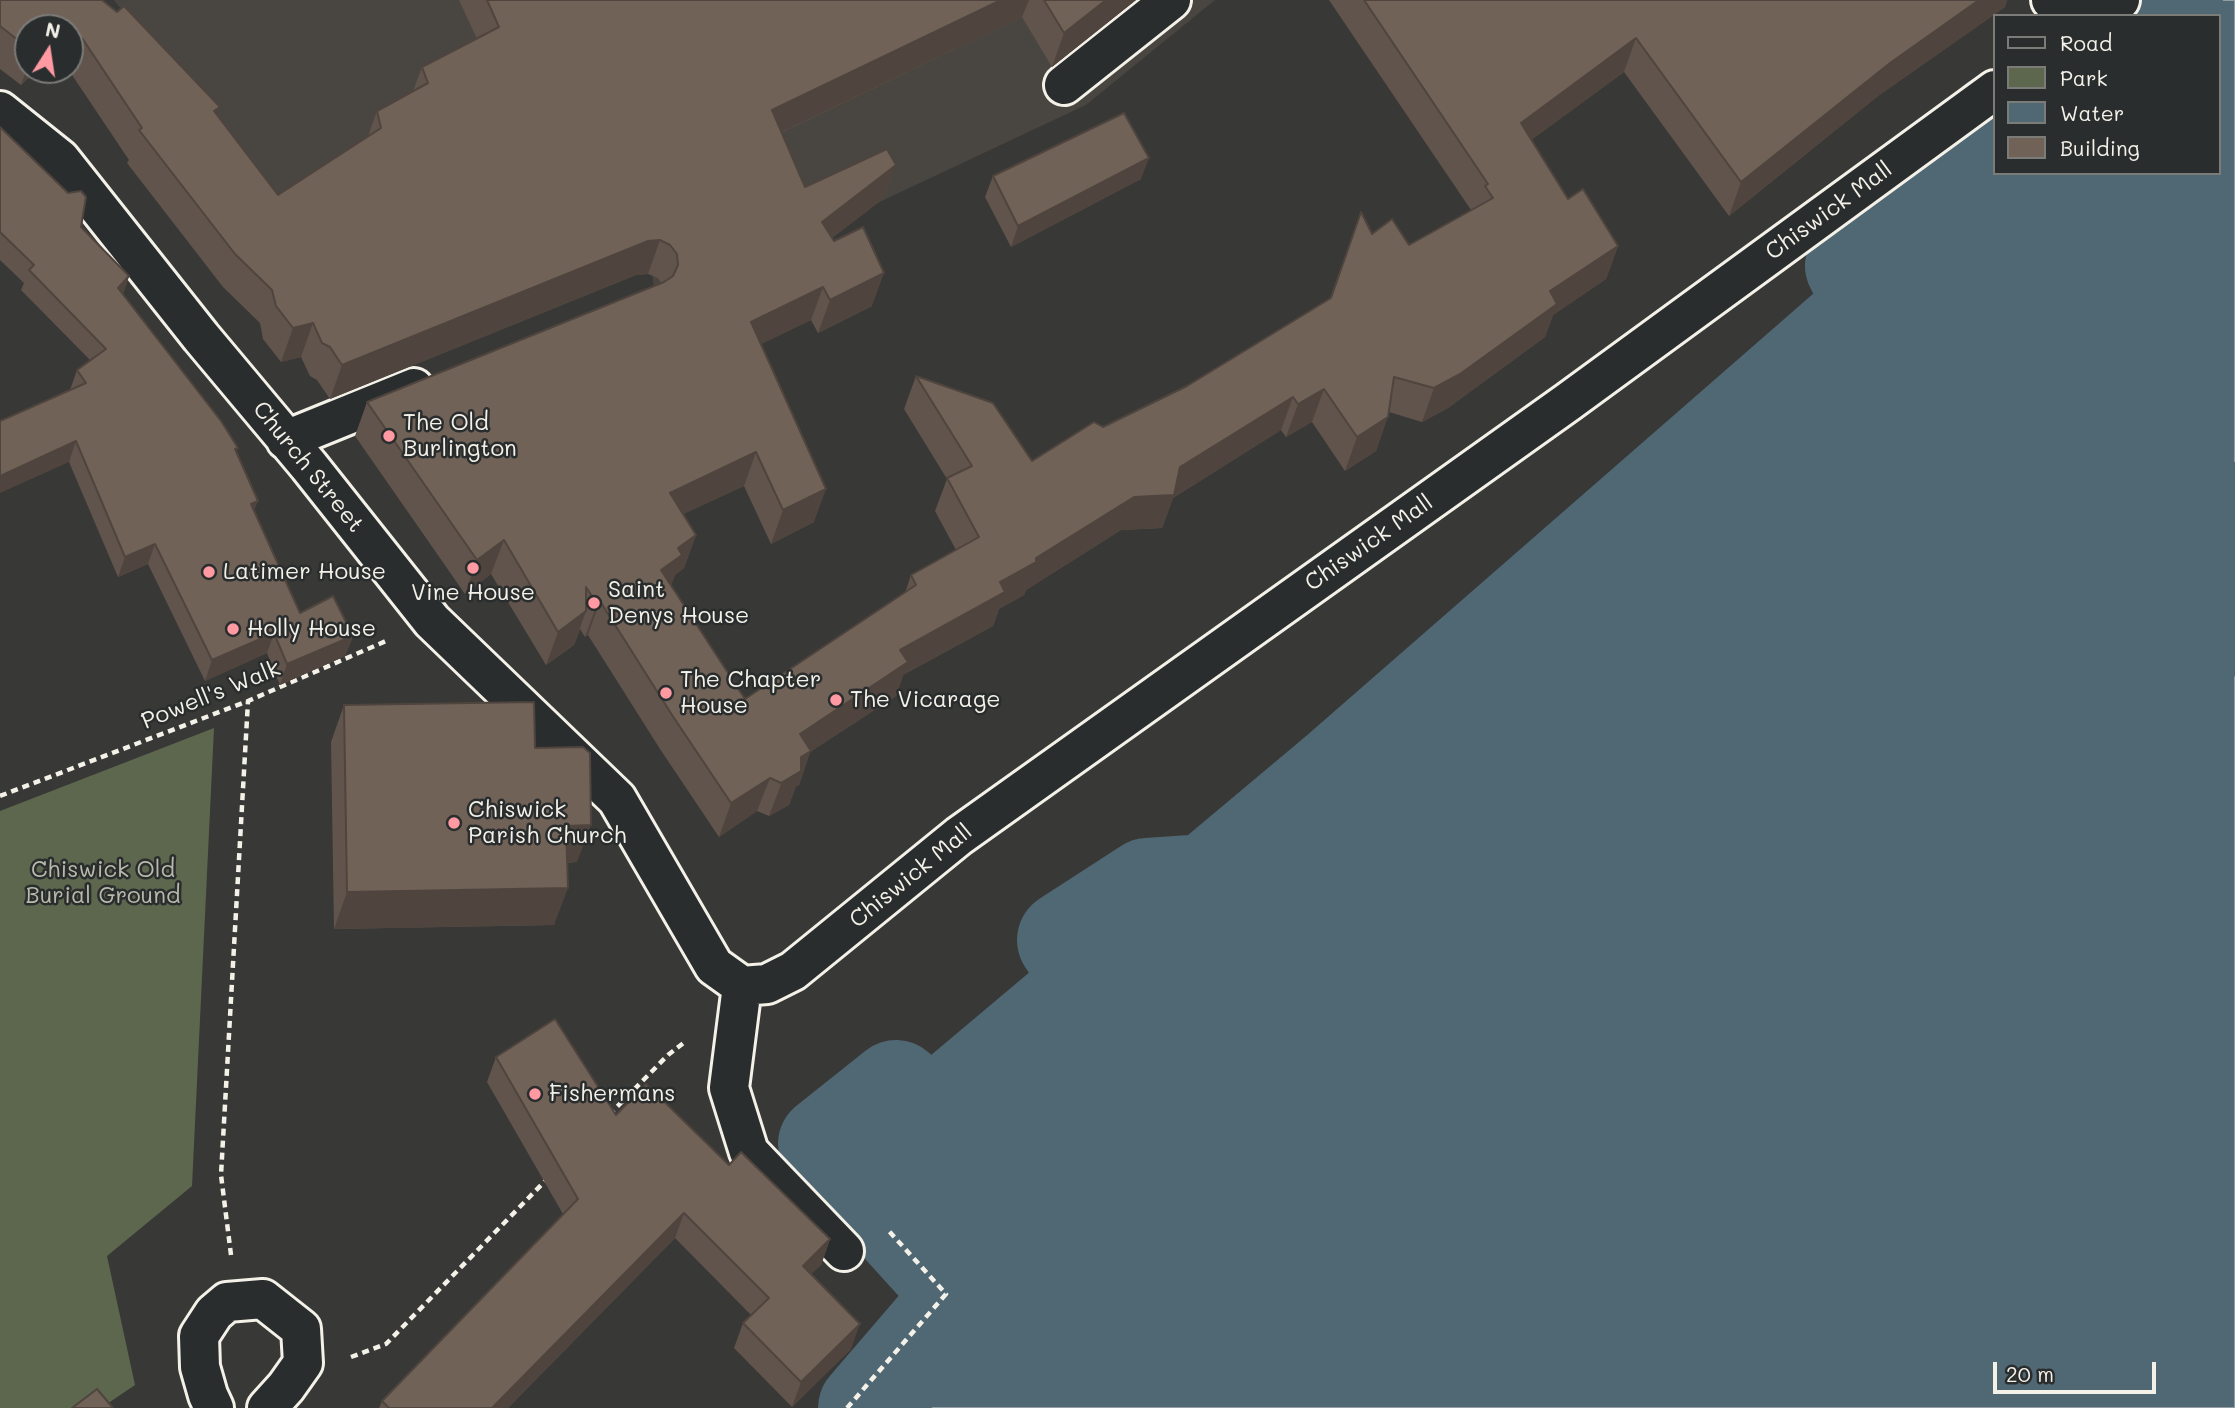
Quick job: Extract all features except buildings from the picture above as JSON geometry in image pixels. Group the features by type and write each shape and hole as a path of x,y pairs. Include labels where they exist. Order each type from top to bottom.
{"street":[{"path":"1064,85 1171,0"},
{"path":"2054,8 2076,14 2098,14 2120,0"},
{"name":"Chiswick Mall","path":"742,986 767,984 793,971 959,836 1568,402 1994,91"},
{"name":"Church Street","path":"0,111 60,159 432,621 617,799 714,966 742,986"},
{"path":"286,440 439,378"},
{"path":"742,986 729,1088 749,1153 844,1251"},
{"path":"214,1408 200,1367 199,1336 214,1313 228,1302 237,1301 263,1299 300,1329 303,1363 286,1401"}],"path":[{"name":"Powell's Walk","path":"0,796 248,701 432,621"},
{"path":"237,1301 221,1175 248,701"},
{"path":"600,1125 668,1055 688,1040"},
{"path":"286,1401 386,1344 551,1174"},
{"path":"847,1408 946,1294"}],"shaded area":[{"path":"114,0 1215,0 1086,105 656,307 650,253 321,262"}],"green space":[{"path":"2235,511 2235,624 2181,644 2136,641 2126,634 2153,584"},
{"name":"Chiswick Old Burial Ground","path":"214,728 192,1186 107,1256 135,1385 101,1408 0,1408 0,811"}],"water":[{"path":"2174,0 2235,0 2235,511 2153,584 2126,634 2137,641 2181,644 2235,624 2235,1408 867,1408 964,1295 827,1144 896,1089 930,1119 1094,982 1066,940 1148,887 1207,882 1337,774 1875,304 1854,266 1994,124 1994,175 2221,175 2221,14 2153,14"}],"waterway":[{"path":"2153,14 2174,0"},
{"path":"867,1408 964,1295 827,1144 896,1089 930,1120 1094,982 1066,940 1148,887 1207,883 1337,774 1876,304 1854,266 1994,124"},
{"path":"2235,511 2153,584 2126,634 2136,641 2181,644 2235,624"}],"place":[{"name":"The Old Burlington","path":"389,436"},
{"name":"Vine House","path":"473,568"},
{"name":"Latimer House","path":"209,572"},
{"name":"Saint Denys House","path":"594,603"},
{"name":"Holly House","path":"233,629"},
{"name":"The Chapter House","path":"666,693"},
{"name":"The Vicarage","path":"836,700"},
{"name":"Chiswick Parish Church","path":"454,823"},
{"name":"Fishermans","path":"535,1094"}]}
